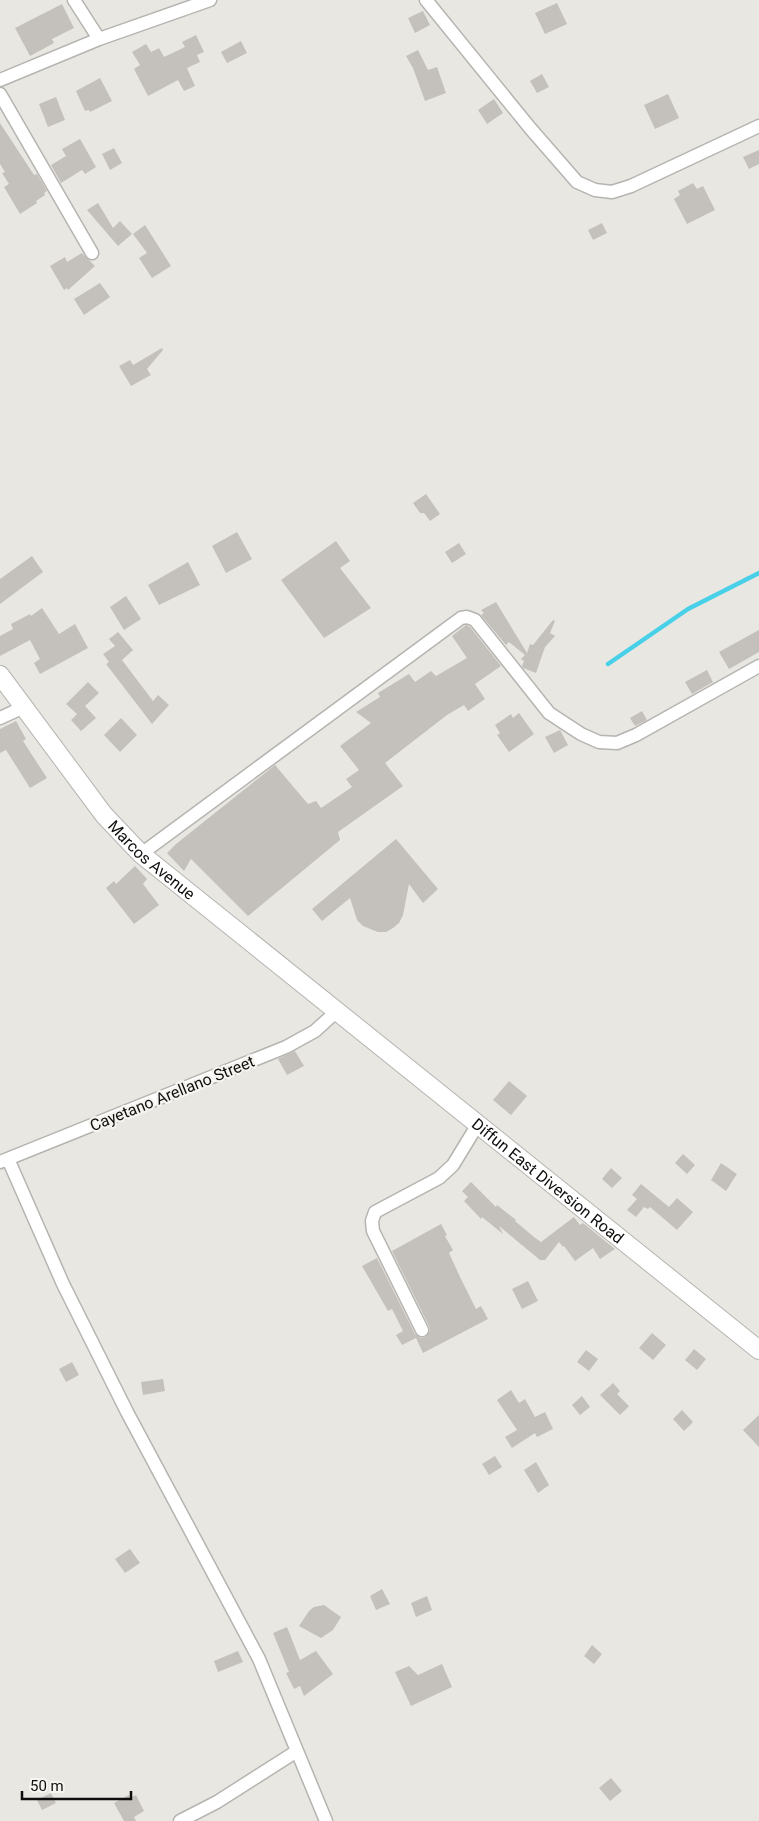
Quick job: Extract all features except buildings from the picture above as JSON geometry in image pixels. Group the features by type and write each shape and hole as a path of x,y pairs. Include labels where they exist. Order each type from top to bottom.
{"main road":[{"name":"Marcos Avenue","path":"0,675 104,815 141,854 337,1011"},
{"name":"Diffun East Diversion Road","path":"337,1011 759,1350"}],"street":[{"path":"74,0 99,39"},
{"path":"0,80 99,39 210,0"},
{"path":"426,0 530,128 578,182 595,190 612,192 631,186 759,126"},
{"path":"0,94 92,253"},
{"path":"141,854 461,618 467,617 475,620 549,714 581,734 599,742 617,743 636,736 759,666"},
{"path":"0,718 24,707"},
{"name":"Cayetano Arellano Street","path":"4,1160 286,1047 315,1031 337,1011"},
{"path":"422,1330 373,1231 372,1221 375,1212 439,1178 453,1165 478,1124"},
{"path":"4,1160 127,1412 260,1659 326,1821"},
{"path":"180,1821 217,1802 297,1751"}],"waterway":[{"path":"608,664 688,609 759,573"}]}
